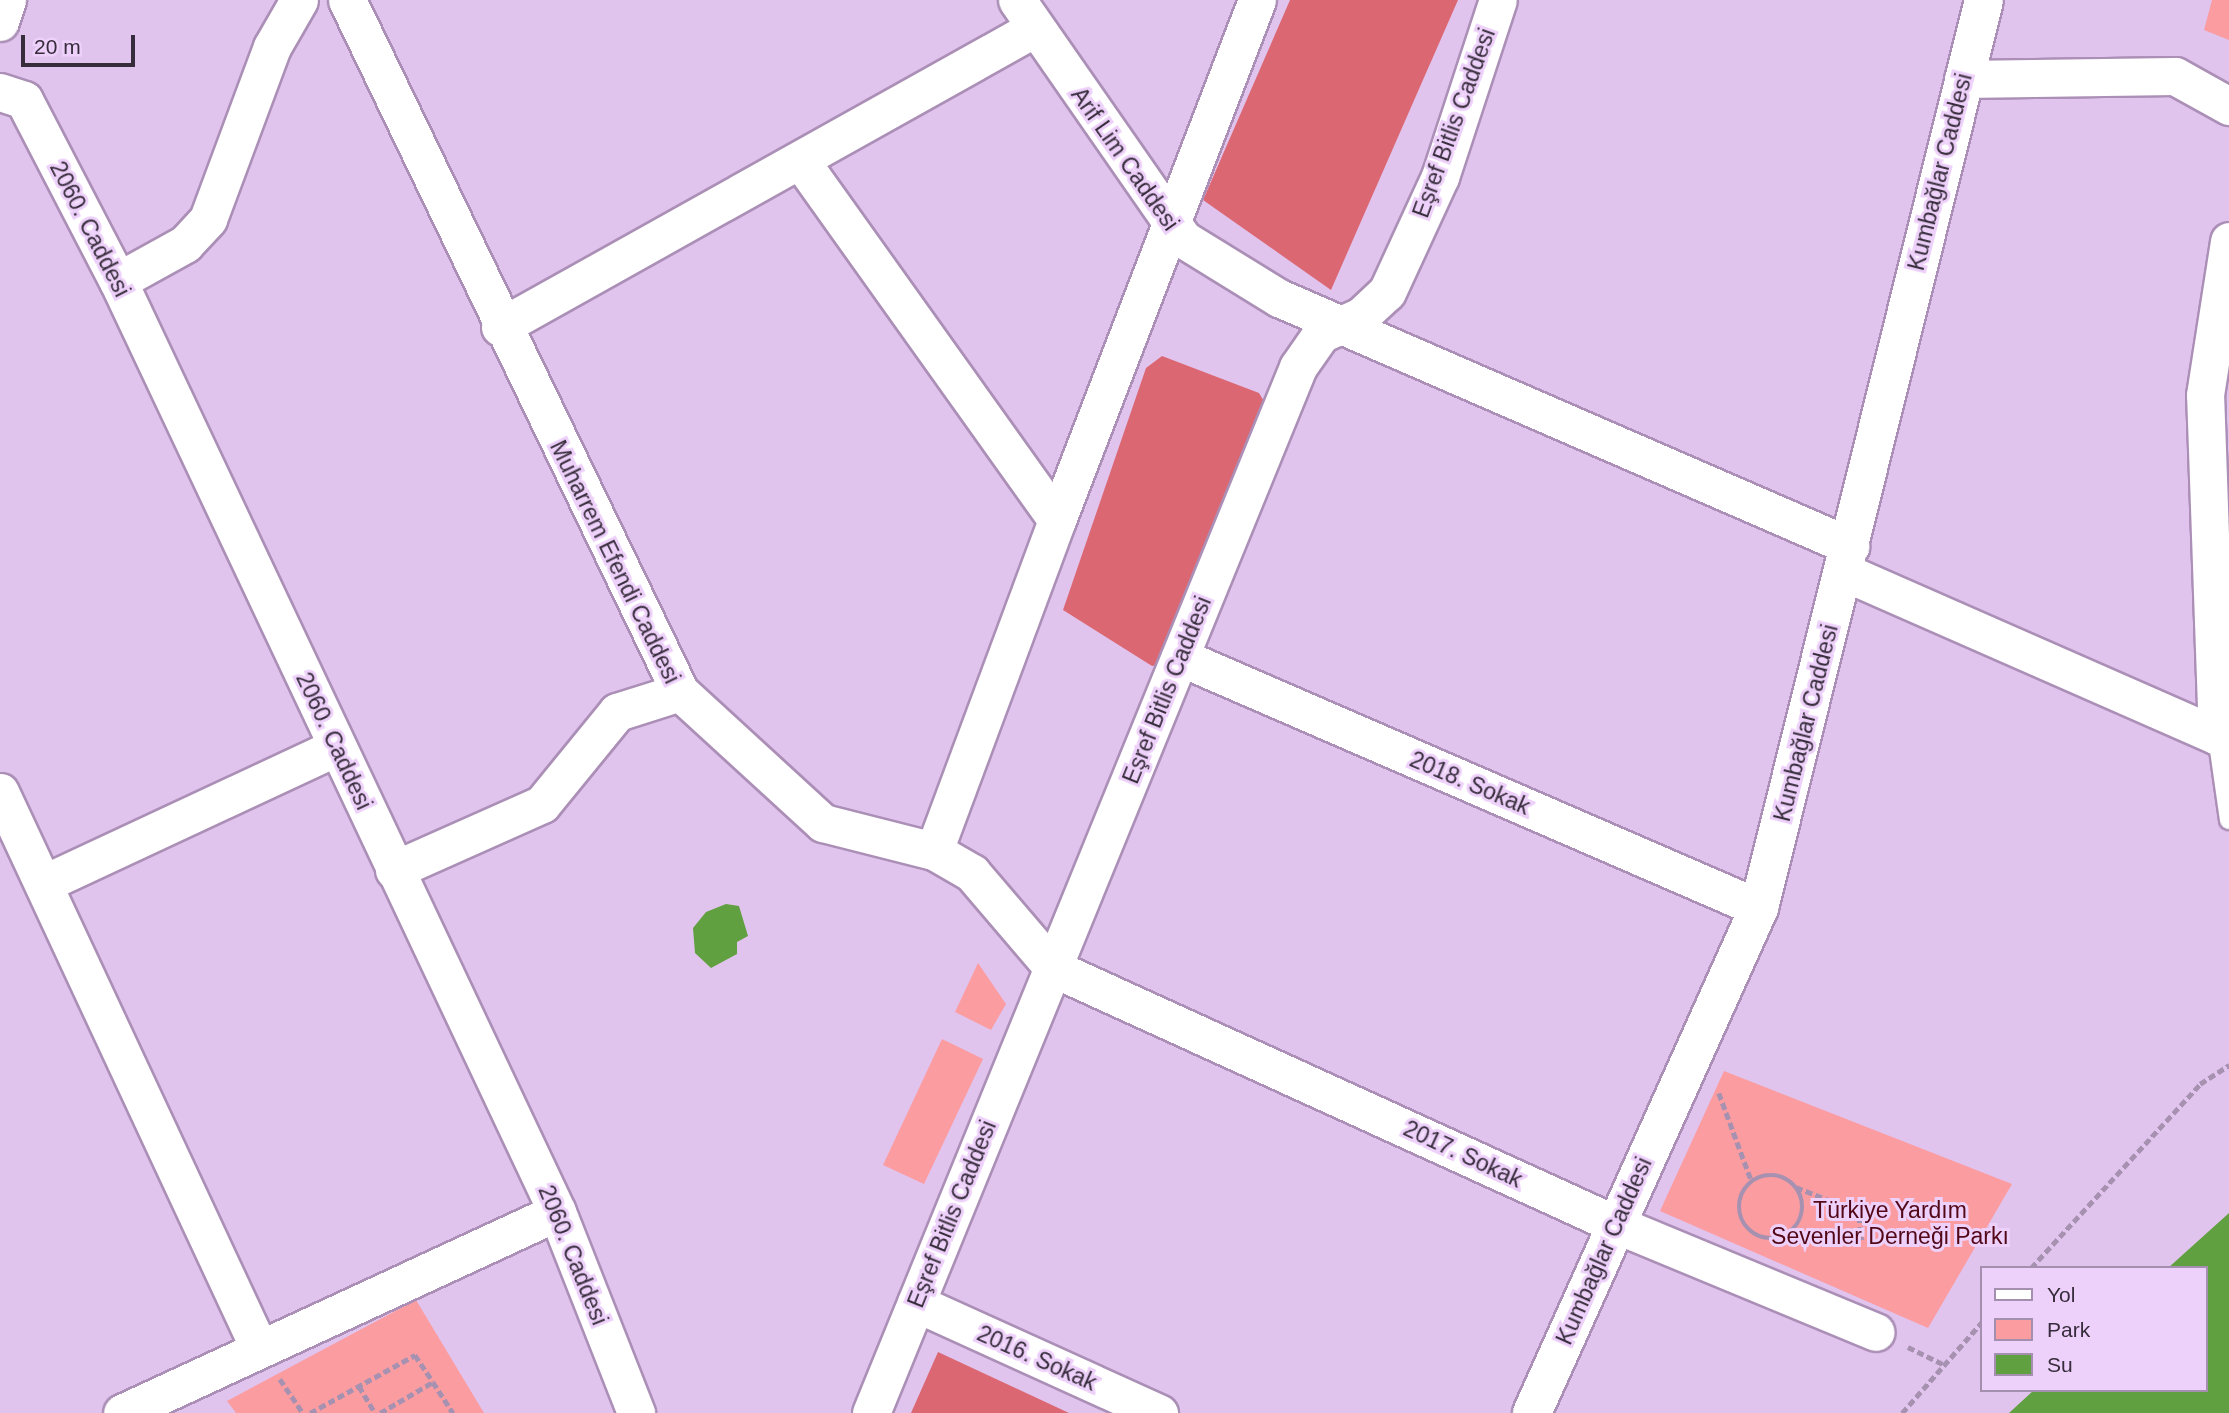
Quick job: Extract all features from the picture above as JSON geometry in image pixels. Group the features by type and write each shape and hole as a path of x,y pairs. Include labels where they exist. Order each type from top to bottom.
{"main road":[{"path":"0,22 7,0"},
{"name":"Kumbağlar Caddesi","path":"1532,1413 1759,908 1983,0"}],"street":[{"path":"118,281 185,244 208,219 272,47 299,0"},
{"name":"Muharrem Efendi Caddesi","path":"348,0 500,327 680,692 823,823 934,851 972,873 1053,968"},
{"path":"934,851 1168,222 1257,0"},
{"name":"Eşref Bitlis Caddesi","path":"871,1413 1298,367 1312,342 1339,322 1360,316 1387,292 1440,177 1498,0"},
{"path":"500,327 800,160 1026,14"},
{"name":"Arif Lim Caddesi","path":"1026,14 1168,222 1183,239 1279,298 1339,322 1847,559 2223,739"},
{"path":"1963,79 2175,76 2229,106"},
{"name":"2060. Caddesi","path":"0,92 24,100 118,281 557,1212 636,1413"},
{"path":"800,160 1057,520"},
{"path":"2223,739 2205,395 2229,241"},
{"name":"2018. Sokak","path":"1180,657 1759,908"},
{"path":"394,870 541,804 617,712 680,692"},
{"path":"47,882 337,747"},
{"path":"0,792 47,882 259,1348"},
{"name":"2017. Sokak","path":"1053,968 1615,1224 1876,1332"},
{"path":"122,1413 557,1212"},
{"name":"2016. Sokak","path":"916,1303 1159,1413"}],"lane":[{"path":"2223,739 2229,820"}],"path":[{"path":"1699,1040 1752,1182"},
{"path":"2033,1266 2200,1084 2229,1065"},
{"path":"1796,1187 1803,1207 1797,1227 1769,1239 1751,1231 1740,1213 1742,1193 1752,1182 1778,1176 1796,1187 1851,1209 1859,1216 1862,1240"},
{"path":"1902,1413 1980,1324"},
{"path":"310,1413 415,1355 453,1413"},
{"path":"359,1386 377,1413 433,1382"}],"green space":[{"path":"2212,0 2229,0 2229,40 2204,30"},
{"path":"978,963 1006,1004 991,1030 955,1012"},
{"path":"942,1039 983,1059 924,1184 883,1165"},
{"name":"Türkiye Yardım Sevenler Derneği Parkı","path":"1724,1071 2012,1184 1928,1328 1660,1211"},
{"path":"416,1300 484,1413 236,1413 227,1401"}],"shaded area":[{"path":"1290,0 1458,0 1331,290 1203,200"},
{"path":"1162,356 1259,393 1265,403 1162,664 1152,666 1063,610 1146,368"},
{"path":"938,1352 1069,1413 911,1413"}],"water":[{"path":"726,904 739,906 748,936 737,942 737,954 711,968 695,953 693,928 706,912"},
{"path":"2229,1213 2229,1413 2009,1413 2032,1392 2208,1392 2208,1266 2170,1266"}]}
